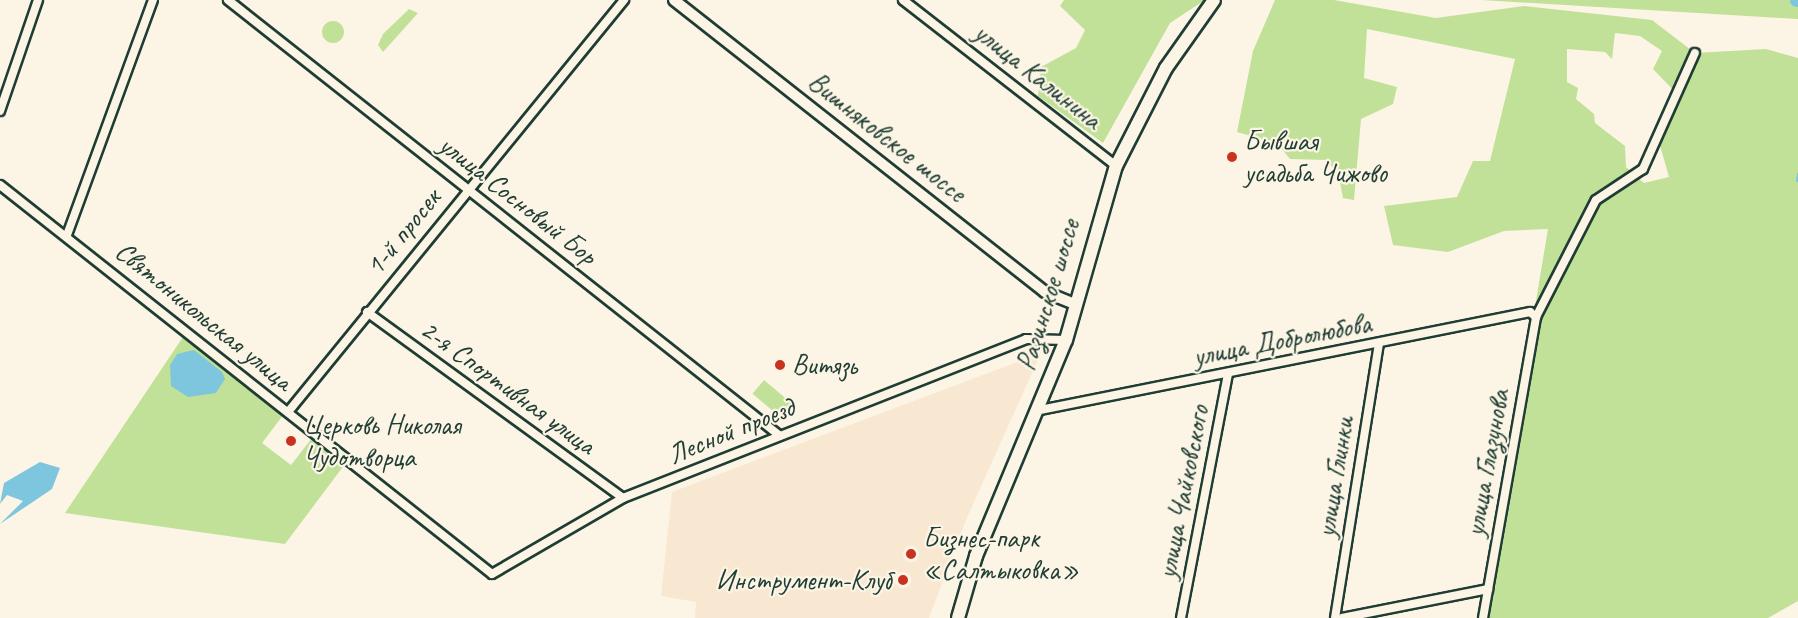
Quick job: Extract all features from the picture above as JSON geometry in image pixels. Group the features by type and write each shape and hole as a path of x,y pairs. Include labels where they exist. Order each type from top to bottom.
{"main road":[{"name":"Разинское шоссе","path":"958,618 976,556 1066,340 1074,304 1116,166 1166,68 1214,0"}],"street":[{"path":"0,111 38,0"},
{"path":"67,235 153,0"},
{"name":"улица Сосновый Бор","path":"228,0 780,436"},
{"name":"1-й просек","path":"288,412 467,189 624,0"},
{"name":"Вишняковское шоссе","path":"674,0 1045,292 1074,304"},
{"name":"улица Калинина","path":"903,0 1116,166"},
{"name":"улица Глазунова","path":"1483,618 1536,316 1596,200 1643,169 1695,53"},
{"name":"Святоникольская улица","path":"0,185 67,235 492,574"},
{"name":"2-я Спортивная улица","path":"367,312 623,498"},
{"name":"улица Добролюбова","path":"1035,411 1228,375 1530,312 1536,316"},
{"name":"Лесной проезд","path":"492,574 623,498 1026,339 1066,340"},
{"name":"улица Глинки","path":"1335,618 1379,344"},
{"name":"улица Чайковского","path":"1181,618 1228,375"},
{"path":"1342,618 1488,589"}],"shaded area":[{"path":"1041,353 966,520 929,618 695,618 696,602 661,596 672,492"}],"green space":[{"path":"1064,0 1205,0 1170,23 1103,143 1038,96 1041,67 1076,48 1085,30 1060,6"},
{"path":"1275,0 1334,0 1436,18 1524,6 1652,20 1695,53 1766,49 1798,58 1798,601 1768,618 1483,618 1548,229 1504,231 1448,252 1393,245 1384,206 1457,197 1473,161 1490,161 1515,59 1367,29 1364,78 1397,87 1393,104 1361,119 1354,200 1343,198 1339,177 1327,160 1290,159 1277,143 1237,132 1253,51","holes":["1615,33 1640,36 1662,51 1653,69 1678,95 1659,142 1669,177 1644,183 1626,167 1625,146 1595,123 1594,114 1576,99 1578,88 1567,82 1567,49 1605,52 1612,59"]},
{"path":"1481,0 1798,0 1798,19"},
{"path":"409,9 418,13 383,52 378,45 383,34"},
{"path":"333,21 341,24 344,32 341,40 333,43 325,40 322,32 325,24"},
{"path":"185,334 284,414 262,443 291,465 312,438 345,464 285,544 65,513"},
{"path":"764,380 793,404 782,418 752,394"}],"water":[{"path":"194,350 222,372 225,379 216,393 188,397 171,386 170,365 177,354"},
{"path":"40,462 60,468 52,489 0,524 23,501 7,495 0,504 4,483"}],"waterway":[{"path":"1797,181 1798,174"}],"place":[{"name":"Бывшая усадьба Чижово","path":"1232,157"},
{"name":"Витязь","path":"780,365"},
{"name":"Церковь Николая Чудотворца","path":"291,441"},
{"name":"Бизнес-парк «Салтыковка»","path":"911,554"},
{"name":"Инструмент-Клуб","path":"903,580"}]}
